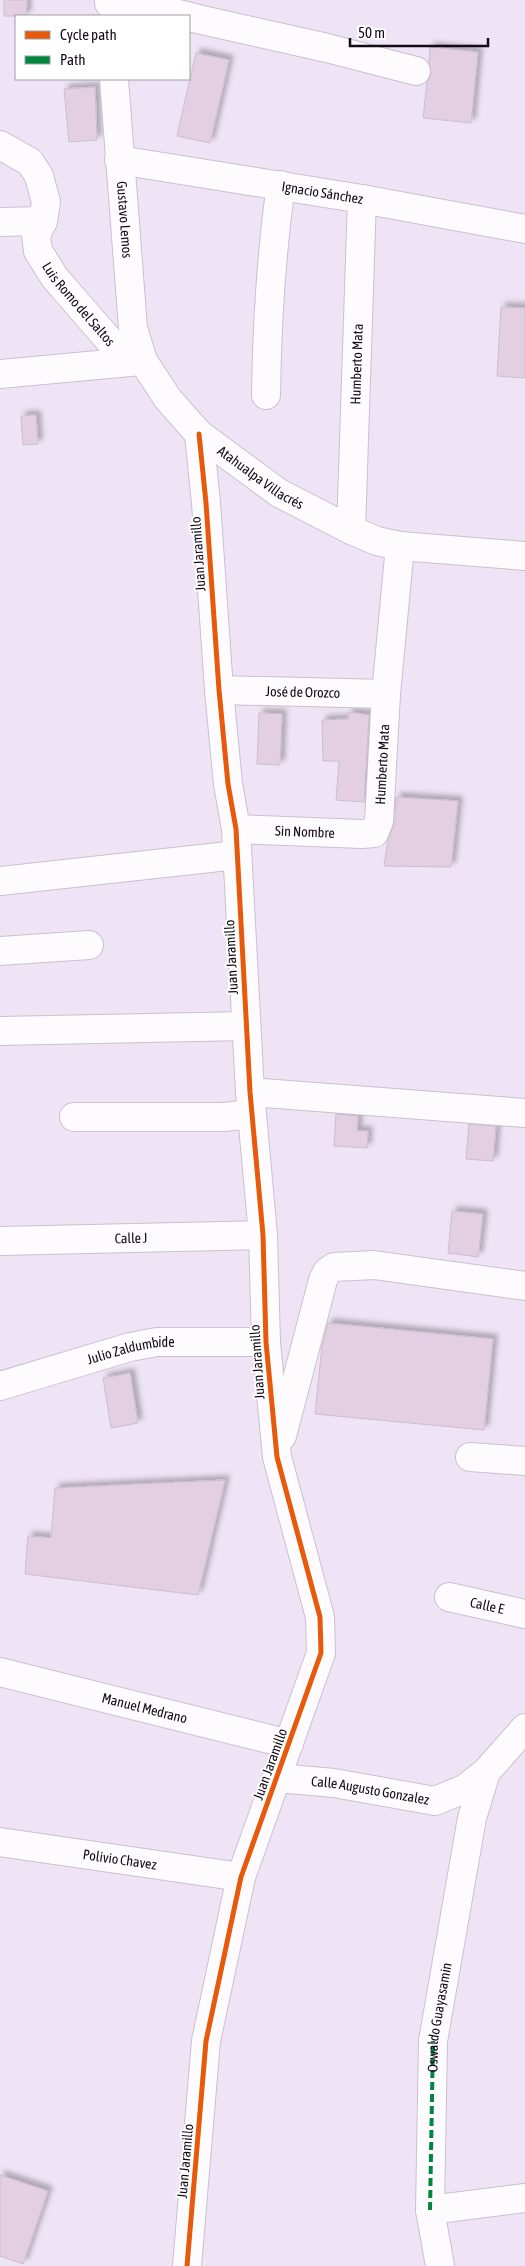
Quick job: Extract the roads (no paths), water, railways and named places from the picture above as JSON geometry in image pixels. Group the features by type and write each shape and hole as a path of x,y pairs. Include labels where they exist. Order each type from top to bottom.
{"street":[{"path":"109,6 128,4 183,15"},
{"path":"190,16 327,48 416,72"},
{"name":"Gustavo Lemos","path":"114,80 135,361"},
{"name":"Luis Romo del Saltos","path":"0,145 30,162 39,176 46,202 43,221 36,235 38,251 55,278 135,361"},
{"name":"Ignacio Sánchez","path":"119,160 362,198 525,229"},
{"path":"266,395 266,339 274,235 281,186"},
{"name":"Humberto Mata","path":"351,530 362,198"},
{"path":"0,222 43,221"},
{"path":"0,374 135,361"},
{"name":"Atahualpa Villacrés","path":"135,361 199,434 279,494 377,541 400,546 525,556"},
{"name":"Juan Jaramillo","path":"187,2266 206,2041 241,1877 321,1653 320,1617 277,1457 266,1342 263,1235 251,1103 236,842 228,784 219,690 206,503 199,434"},
{"path":"206,503 217,483 238,463"},
{"name":"Humberto Mata","path":"374,833 379,821 386,694 400,546"},
{"name":"José de Orozco","path":"219,690 386,694"},
{"name":"Sin Nombre","path":"0,881 236,842 374,833"},
{"path":"0,951 89,945"},
{"path":"0,1030 246,1026"},
{"path":"74,1117 224,1117 251,1103 525,1113"},
{"name":"Calle J","path":"0,1241 263,1235"},
{"path":"277,1457 323,1280 327,1272 334,1267 374,1265 525,1286"},
{"name":"Julio Zaldumbide","path":"0,1386 122,1350 157,1342 266,1342"},
{"path":"470,1456 525,1462"},
{"name":"Calle E","path":"449,1597 525,1614"},
{"name":"Manuel Medrano","path":"0,1672 289,1744"},
{"name":"Calle Augusto Gonzalez","path":"277,1778 334,1783 435,1801 464,1789 486,1772 525,1728"},
{"name":"Oswaldo Guayasamin","path":"440,2266 430,2210 433,2042 472,1818 486,1772"},
{"name":"Polivio Chavez","path":"0,1842 241,1877"},
{"path":"430,2210 525,2198"}]}
